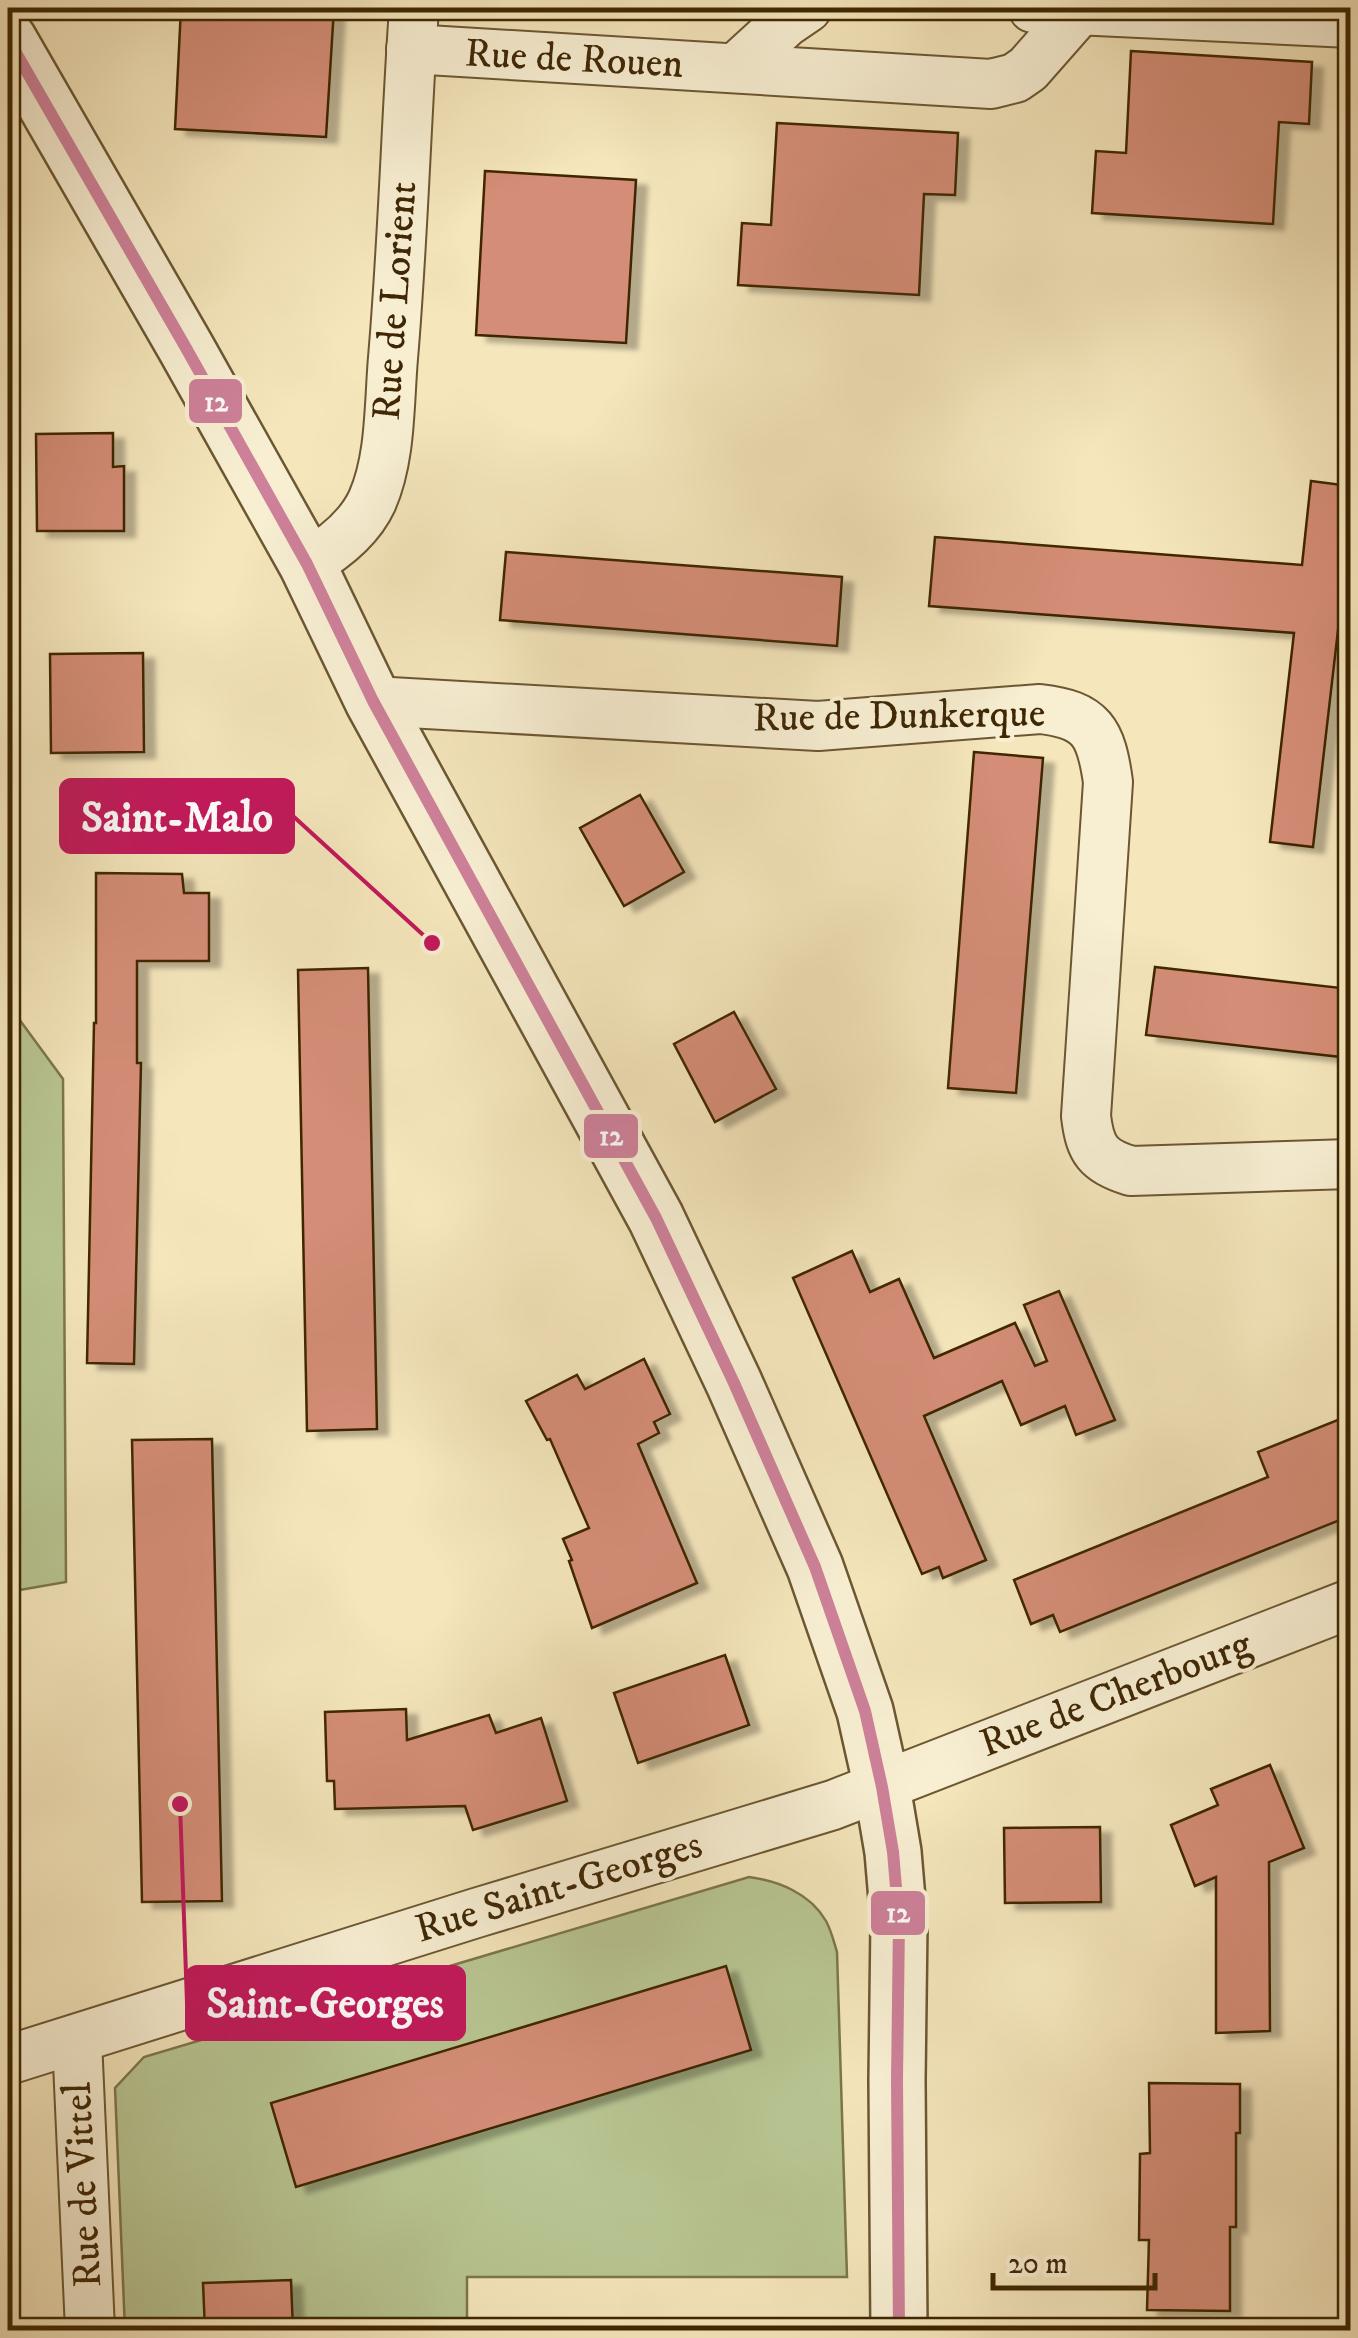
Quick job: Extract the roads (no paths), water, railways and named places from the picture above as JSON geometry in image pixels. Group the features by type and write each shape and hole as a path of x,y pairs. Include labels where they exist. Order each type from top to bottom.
{"street":[{"name":"Rue de Rouen","path":"736,68 807,8"},
{"path":"1033,8 1350,23"},
{"name":"Rue de Rouen","path":"413,28 736,68 991,84 1028,70 1079,11"},
{"name":"Rue de Lorient","path":"308,564 333,549 354,526 370,506 380,480 398,295 413,28"},
{"path":"8,39 308,564 373,701 646,1201 734,1383 832,1612 865,1711 893,1852 899,1922 899,2330"},
{"name":"Rue de Dunkerque","path":"373,701 818,726 1040,709 1072,715 1098,737 1108,782 1086,1116 1088,1139 1097,1154 1110,1165 1130,1171 1350,1164"},
{"name":"Rue de Cherbourg","path":"882,1787 1350,1604"},
{"name":"Rue Saint-Georges","path":"8,2060 882,1787"},
{"name":"Rue de Vittel","path":"77,2040 90,2330"}],"place":[{"name":"Saint-Malo","path":"432,943"},
{"name":"Saint-Georges","path":"180,1804"}]}
